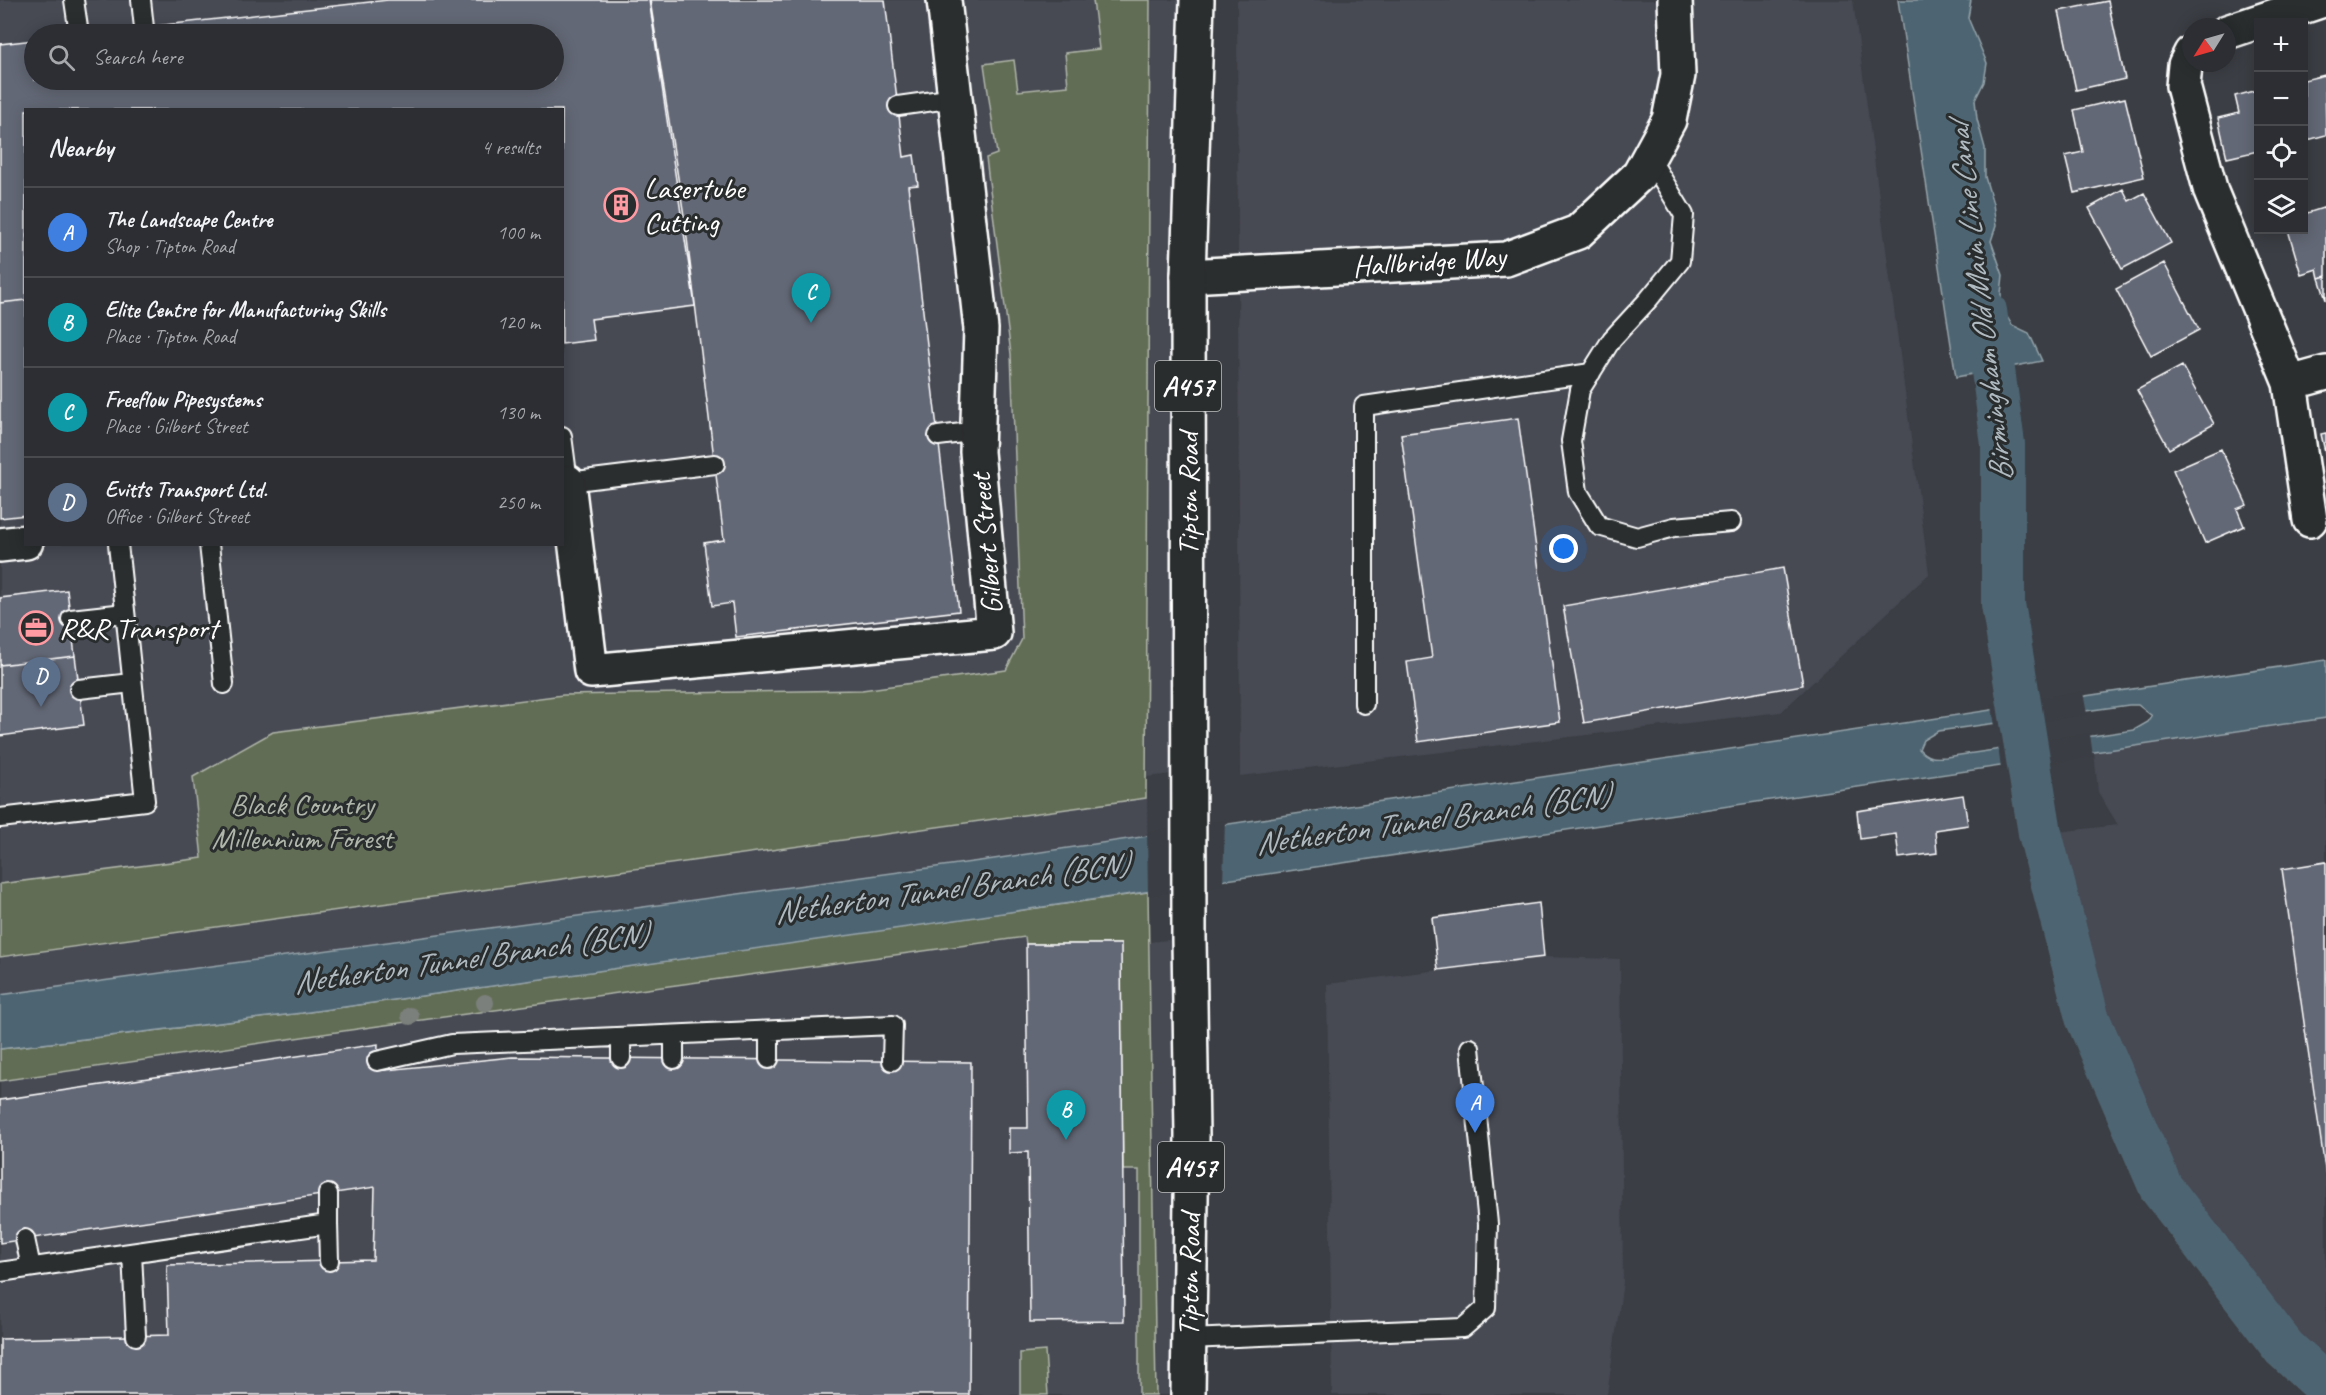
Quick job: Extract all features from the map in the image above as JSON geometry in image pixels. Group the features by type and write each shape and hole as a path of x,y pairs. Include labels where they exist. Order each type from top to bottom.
{"street":[{"name":"Gilbert Street","path":"565,482 591,671 994,633 977,452 981,328 944,0"},
{"name":"Tipton Road","path":"1188,1395 1192,1135 1189,938 1188,276 1197,0"},
{"name":"Hallbridge Way","path":"1188,276 1506,259 1578,232 1639,175 1669,120 1678,75 1675,0"},
{"path":"2236,29 2324,0"},
{"path":"2184,72 2183,86 2211,192 2290,383 2310,520"},
{"path":"2290,383 2326,373"},
{"path":"0,545 24,542"}],"lane":[{"path":"74,0 78,24"},
{"path":"141,0 144,24"},
{"path":"898,106 955,99"},
{"path":"1649,157 1684,215 1680,261 1612,339 1580,390 1572,441 1578,492 1599,526 1637,537 1674,527 1731,522"},
{"path":"1364,704 1364,406 1591,373"},
{"path":"938,436 978,431"},
{"path":"564,467 565,482 715,464"},
{"path":"0,818 145,801 118,546"},
{"path":"209,546 224,684"},
{"path":"70,619 125,612"},
{"path":"79,690 132,683"},
{"path":"377,1061 452,1044 893,1025 892,1061"},
{"path":"769,1031 769,1059"},
{"path":"674,1059 675,1035"},
{"path":"621,1037 621,1058"},
{"path":"1188,1339 1463,1328 1486,1308 1488,1224 1470,1048"},
{"path":"328,1194 329,1261"},
{"path":"0,1272 328,1224"},
{"path":"26,1239 31,1267"},
{"path":"132,1253 136,1336"}],"shaded area":[{"path":"0,0 1197,0 1189,772 1147,777 1148,942 1189,938 1188,1395 0,1395"},
{"path":"1237,0 1853,0 1929,574 1781,712 1240,776"},
{"path":"2326,718 2326,1387 2284,1348 2161,1188 2087,1017 2040,834 2118,825 2098,792 2094,752"},
{"path":"1544,957 1620,959 1623,1282 1607,1395 1332,1395 1327,984"}],"green space":[{"name":"Black Country Millennium Forest","path":"1093,0 1150,0 1146,798 0,957 0,884 202,858 193,777 273,732 563,695 862,690 1006,670 1022,639 1011,354 986,158 997,154 984,64 1014,60 1018,91 1068,86 1065,53 1099,49"},
{"path":"1148,892 1156,1395 1139,1395 1139,1170 1123,1170 1120,944 1026,944 1025,937 371,1027 0,1081 0,1049 302,1013"},
{"path":"1045,1351 1048,1395 1020,1395 1020,1353"}],"water":[{"path":"1898,0 1971,0 1968,18 1987,63 1984,82 1975,100 1977,119 1985,148 1985,177 1993,204 1996,226 1991,241 2003,275 2002,309 2012,325 2029,333 2042,361 1956,377"},
{"name":"Netherton Tunnel Branch (BCN)","path":"2326,660 2326,718 908,927 302,1013 0,1049 0,995 987,860","holes":["2138,705 2152,716 2148,722 2134,730 1946,757 1931,757 1919,749 1923,740 1938,731"]}],"pier":[{"path":"2083,692 2087,714 1995,727 1992,706"},
{"path":"2090,734 2093,756 2001,769 1998,746"},
{"path":"1225,821 1223,884 1148,895 1147,833"}],"building":[{"name":"Lasertube Cutting","path":"388,0 649,0 695,306 591,319 594,340 564,344 564,108 24,108 24,300 0,303 0,44 24,41 24,90 564,90 564,24 173,24"},
{"path":"650,0 885,0 904,157 914,155 918,185 908,186 959,611 736,637 732,603 712,606 704,543 724,540 685,222"},
{"path":"2108,1 2125,79 2076,90 2059,11"},
{"path":"2325,75 2326,135 2308,140 2308,126 2308,79"},
{"path":"2254,91 2254,152 2227,158 2218,118 2239,113 2235,96"},
{"path":"2125,98 2144,177 2074,193 2065,156 2083,152 2074,110"},
{"path":"2123,189 2129,201 2144,193 2171,243 2122,269 2089,208"},
{"path":"2326,207 2326,276 2319,278 2317,269 2301,274 2289,234 2308,234 2308,213"},
{"path":"2164,263 2199,330 2151,356 2116,289"},
{"path":"2326,276 2326,300 2319,278"},
{"path":"24,300 24,515 0,518 0,303"},
{"path":"2182,366 2214,424 2169,449 2137,390"},
{"path":"1518,418 1560,722 1418,742 1407,662 1432,658 1401,434"},
{"path":"2326,433 2326,456 2321,434"},
{"path":"2221,449 2247,505 2237,509 2244,526 2205,543 2173,470"},
{"path":"1783,568 1803,685 1584,723 1563,606"},
{"name":"R&R Transport","path":"67,590 75,656 0,665 0,598"},
{"path":"75,656 84,725 0,736 0,665"},
{"path":"1963,795 1968,825 1935,830 1937,853 1899,858 1896,834 1860,839 1857,811"},
{"path":"2326,862 2326,1176 2282,869"},
{"path":"1539,903 1544,957 1438,970 1432,918"},
{"path":"1026,944 1121,944 1124,1321 1030,1322 1028,1152 1009,1153 1009,1128 1028,1128"},
{"path":"378,1044 377,1071 512,1057 971,1062 969,1395 0,1395 0,1339 169,1335 167,1265 373,1260 375,1187 0,1243 0,1100"}],"waterway":[{"name":"Birmingham Old Main Line Canal","path":"1985,311 2003,444 2003,604 2040,833 2087,1017 2161,1188 2284,1348 2326,1387"}],"place":[{"name":"Lasertube Cutting","path":"621,205"},
{"name":"Freeflow Pipesystems","path":"811,323"},
{"name":"R&R Transport","path":"36,628"},
{"name":"Evitts Transport Ltd.","path":"41,707"},
{"name":"The Landscape Centre","path":"1475,1133"},
{"name":"Elite Centre for Manufacturing Skills","path":"1066,1140"}]}
